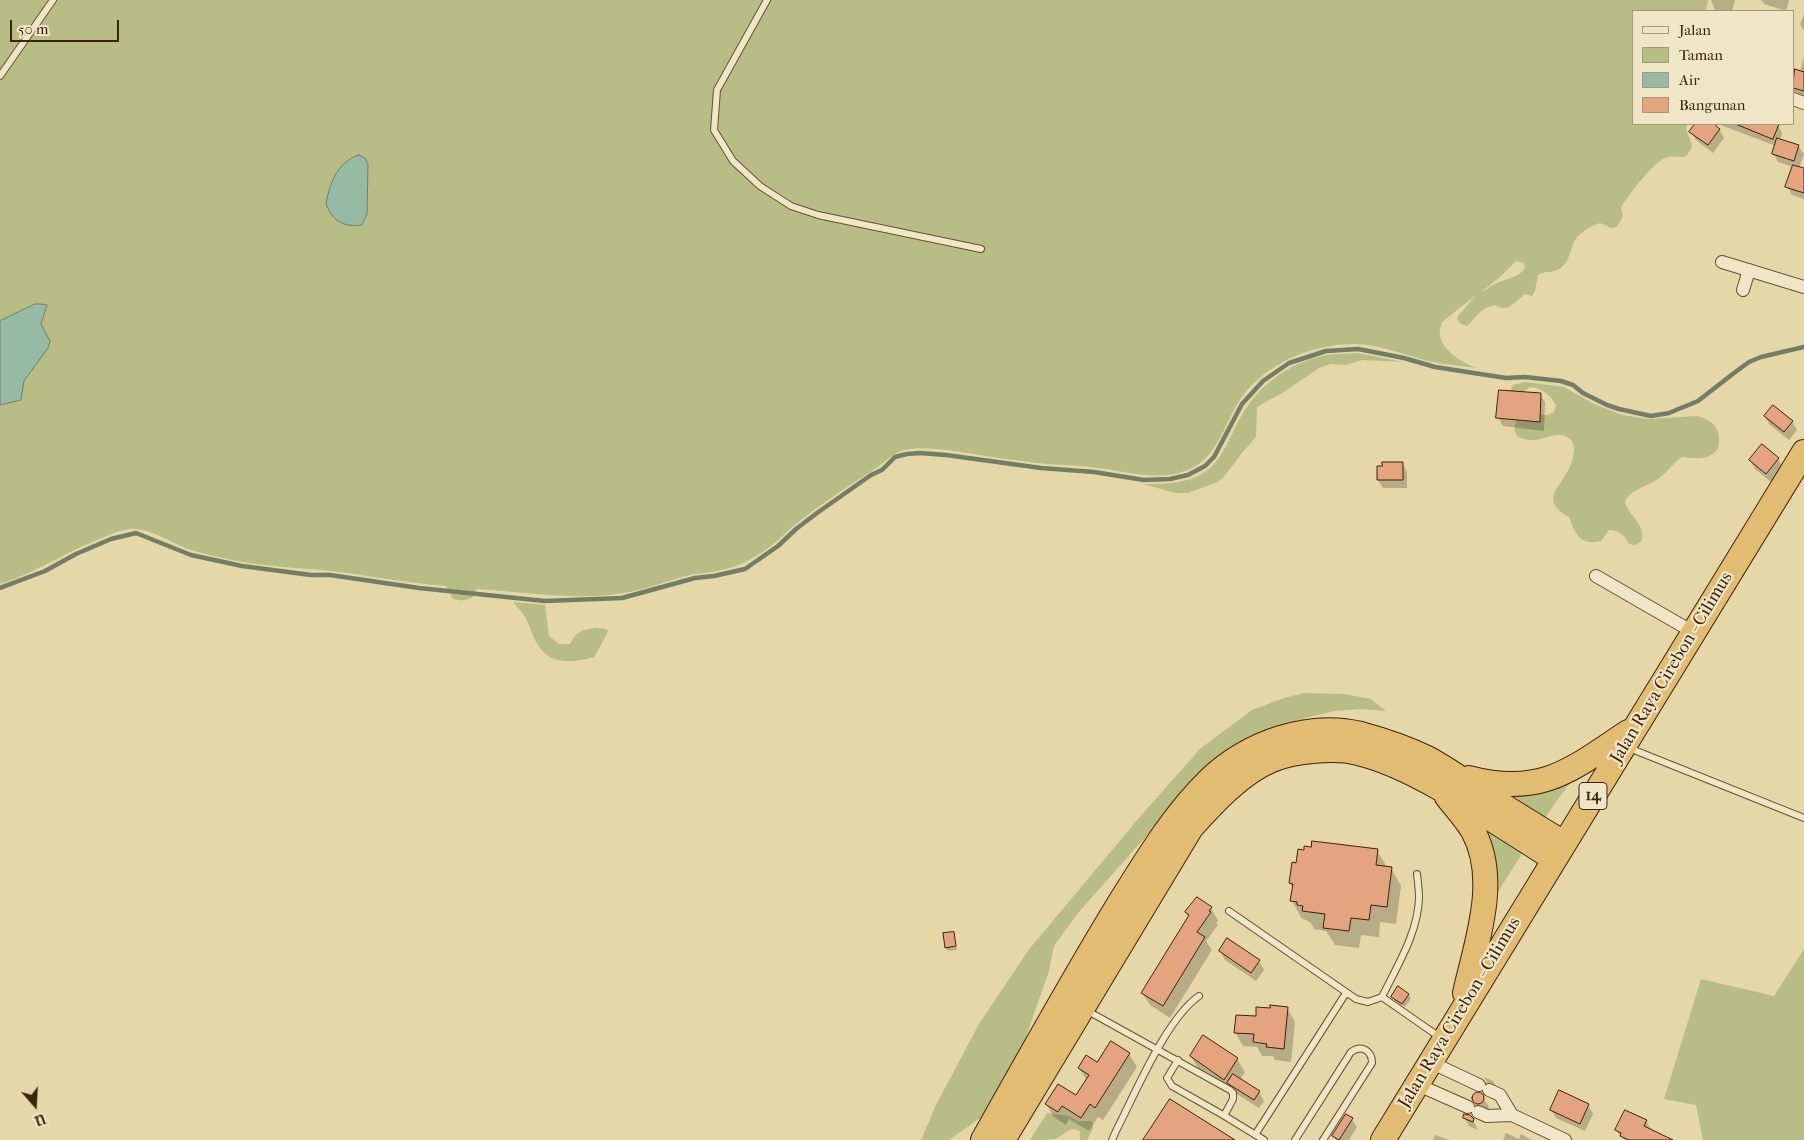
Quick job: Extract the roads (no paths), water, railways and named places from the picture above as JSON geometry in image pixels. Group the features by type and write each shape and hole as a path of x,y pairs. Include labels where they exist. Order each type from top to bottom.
{"highway":[{"name":"Jalan Raya Cirebon - Cilimus","path":"1383,1140 1804,452"},
{"path":"983,1140 1099,938 1172,824 1210,779 1243,755 1263,744 1286,736 1308,731 1359,734 1427,758 1445,781 1481,849 1486,883 1485,904 1461,1012"},
{"path":"1003,1140 1191,828 1221,795 1265,764 1295,753 1331,750 1356,752 1445,781 1514,785 1531,784 1561,774 1630,736"},
{"path":"1445,781 1559,851"}],"street":[{"path":"1722,262 1804,286"},
{"path":"1743,290 1749,270"},
{"path":"1596,576 1693,632"},
{"path":"1430,1062 1500,1095 1512,1115"},
{"path":"1416,1084 1487,1116 1512,1115 1564,1140"}],"lane":[{"path":"0,76 53,0"},
{"path":"767,0 717,90 714,130 733,161 760,186 791,206 818,215 981,250"},
{"path":"1630,736 1804,818"},
{"path":"1229,912 1346,993 1356,999 1368,1002 1382,997 1411,937 1419,898 1417,874"},
{"path":"1254,1135 1346,993"},
{"path":"1112,1140 1169,1030 1190,1002 1199,996"},
{"path":"1382,997 1444,1040"},
{"path":"1082,1008 1178,1060 1233,1093 1233,1099 1227,1112 1223,1115"},
{"path":"1295,1140 1352,1052 1357,1048 1362,1048 1368,1051 1372,1064 1322,1140"},
{"path":"1178,1060 1168,1078 1169,1083 1264,1140"}],"water":[{"path":"359,155 365,158 368,164 367,214 362,225 355,226 339,222 331,214 326,203 332,181 340,168 351,158"},
{"path":"35,304 47,305 41,324 50,341 48,348 24,381 21,400 0,405 0,321"}],"waterway":[{"path":"0,588 45,571 76,554 111,539 136,533 191,555 242,566 311,575 330,575 419,588 545,601 622,598 695,578 745,569 778,546 817,513 871,475 882,470 895,457 907,454 946,455 1041,468 1094,472 1144,480 1170,479 1188,475 1205,466 1214,457 1242,404 1263,381 1289,363 1326,351 1358,349 1404,358 1435,367 1506,378 1525,377 1561,381 1573,385 1583,393 1607,405 1651,416 1669,413 1698,401 1749,362 1761,357 1804,347"}]}
